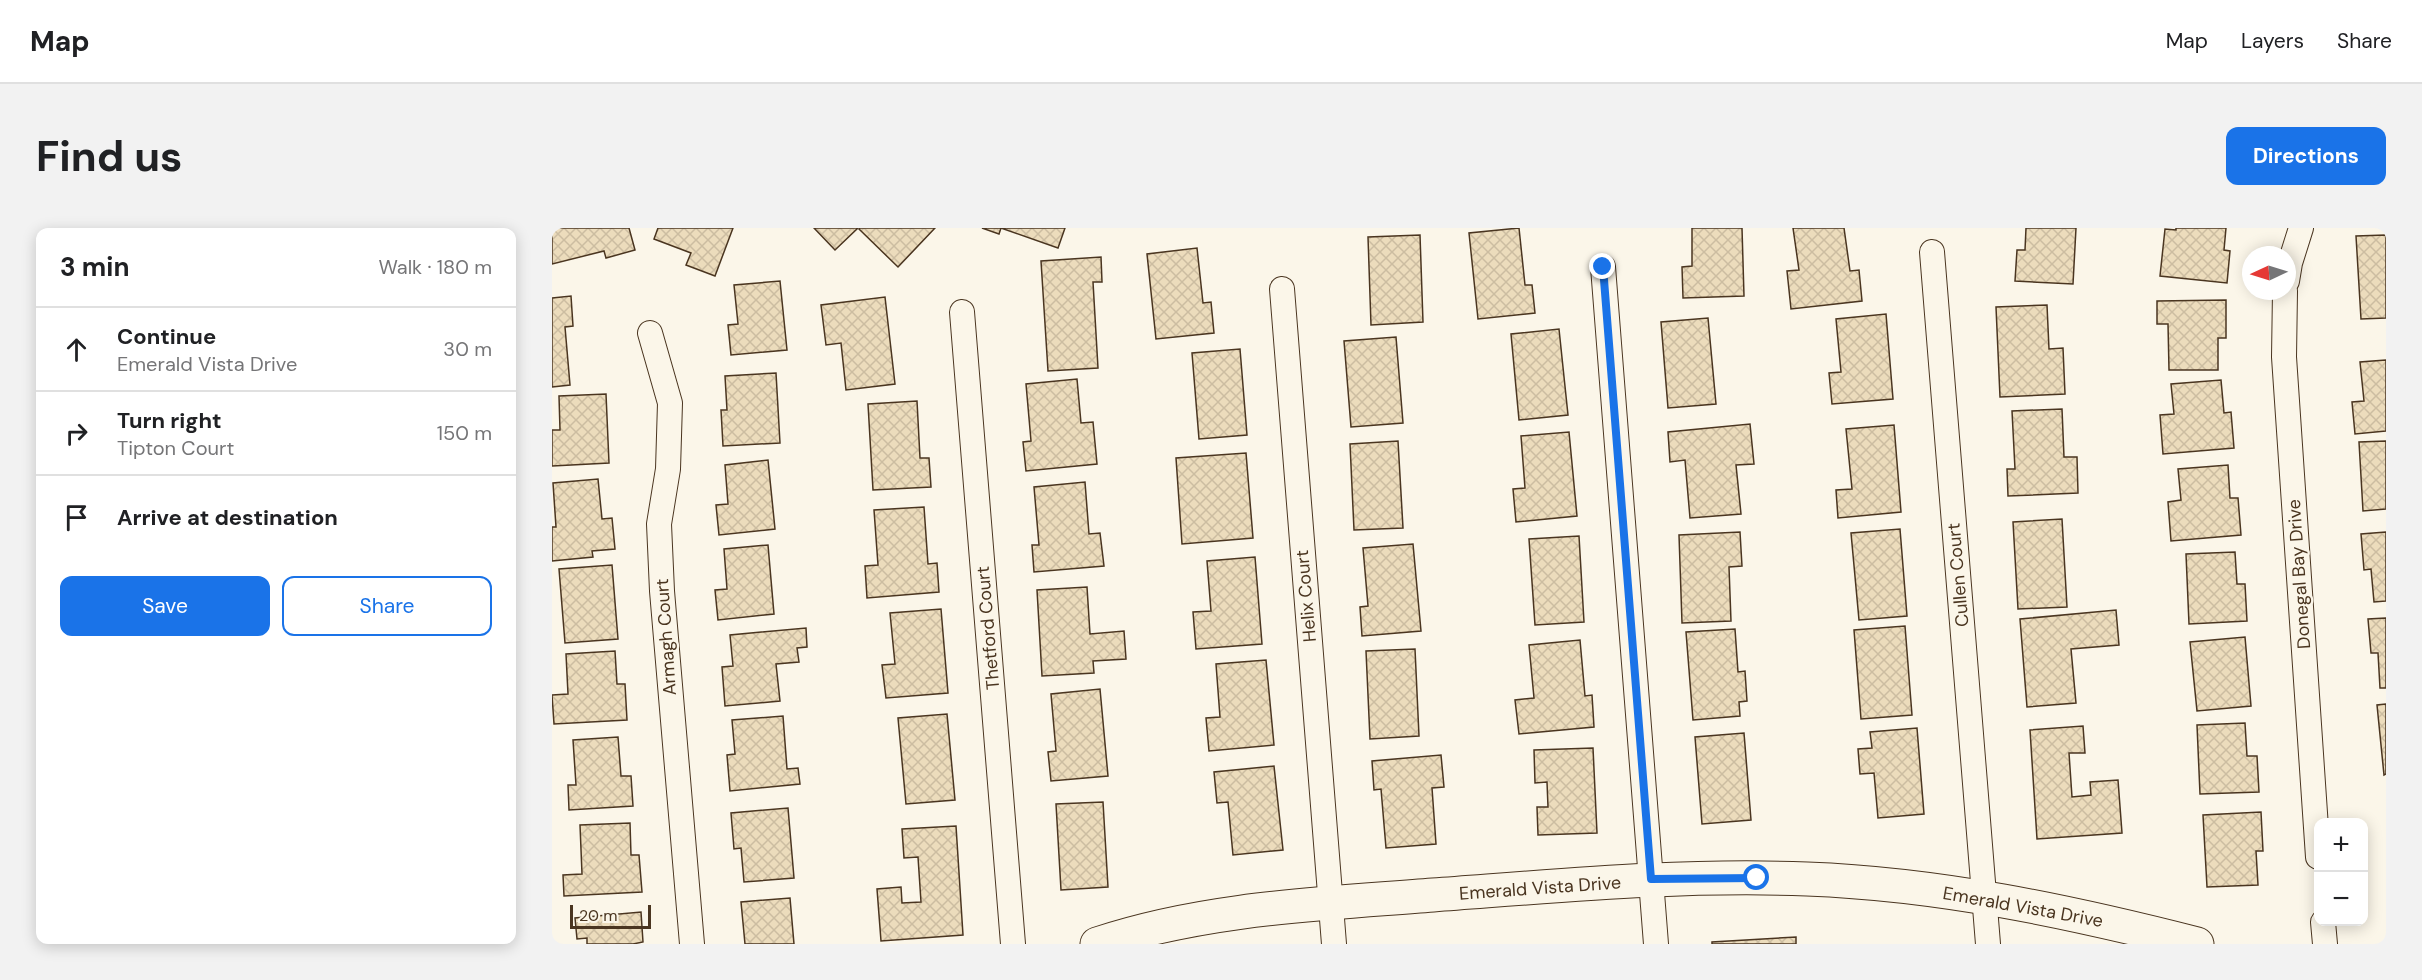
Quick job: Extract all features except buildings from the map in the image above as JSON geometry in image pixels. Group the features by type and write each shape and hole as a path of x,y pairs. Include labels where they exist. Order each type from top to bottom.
{"street":[{"path":"2295,246 2301,228"},
{"name":"Cullen Court","path":"1932,252 1988,944"},
{"path":"1603,267 1656,944"},
{"name":"Helix Court","path":"1282,289 1334,944"},
{"name":"Donegal Bay Drive","path":"2285,300 2284,357 2316,818"},
{"name":"Thetford Court","path":"962,312 1013,944"},
{"name":"Armagh Court","path":"650,333 670,403 668,468 659,524 662,591 692,944"},
{"name":"Emerald Vista Drive","path":"1097,944 1182,921 1259,909 1651,879 1808,879 1897,885 1984,897 2068,912 2197,944"},
{"path":"2323,926 2325,944"}],"route":[{"path":"1603,267 1651,879 1757,878"}]}
